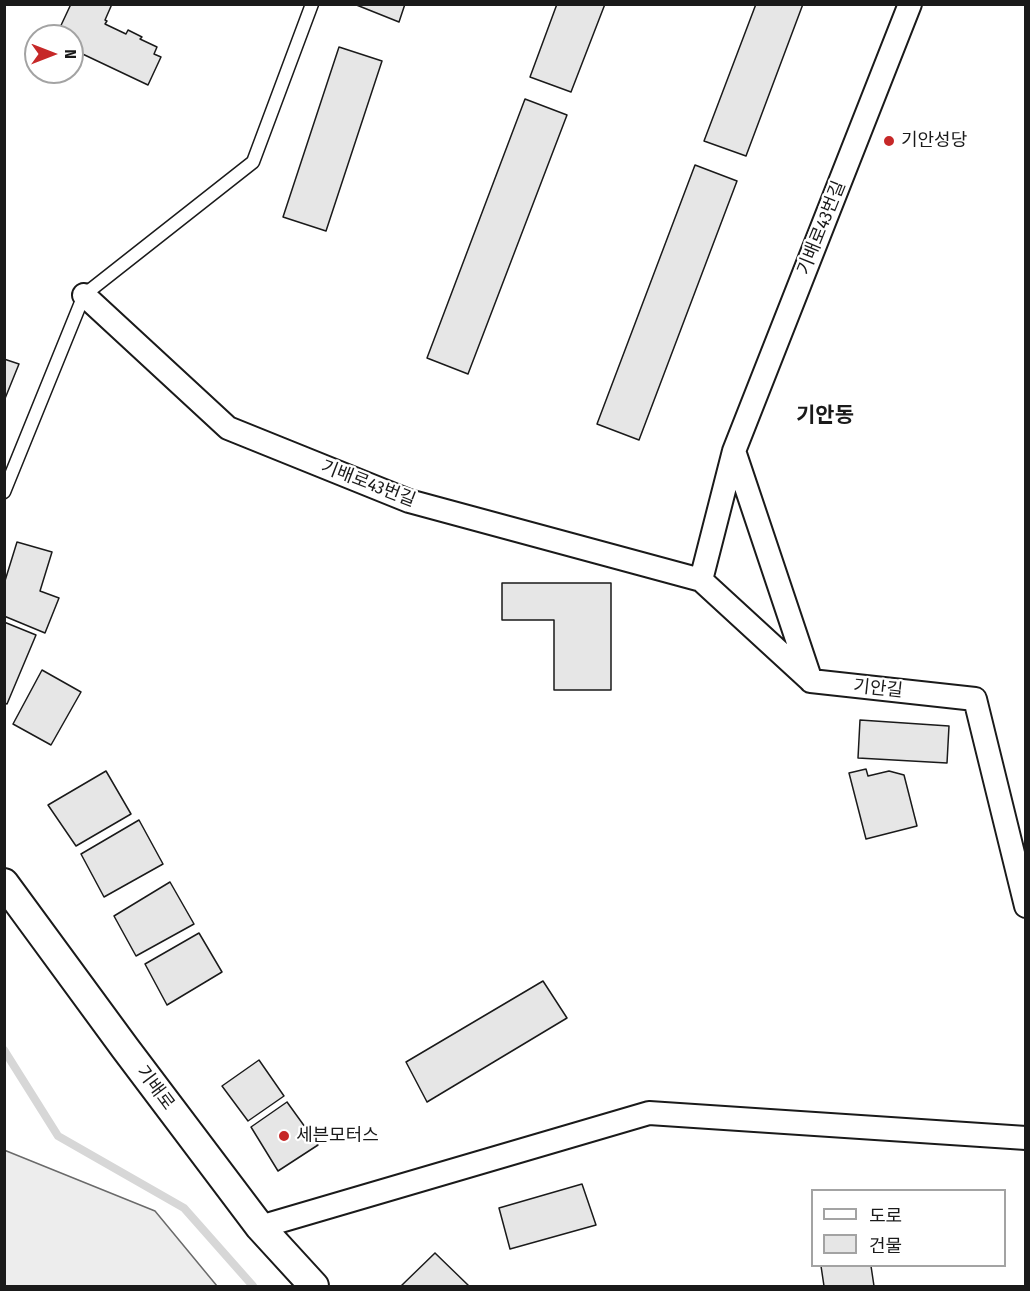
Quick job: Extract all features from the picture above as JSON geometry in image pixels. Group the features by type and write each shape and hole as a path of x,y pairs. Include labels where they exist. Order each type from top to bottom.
{"street":[{"name":"기배로43번길","path":"84,295 228,428 409,501 701,580 734,451 910,4"},
{"path":"734,451 811,681"},
{"path":"701,580 811,681"},
{"name":"기안길","path":"811,681 975,699 1026,906"},
{"name":"기배로","path":"4,883 260,1227 314,1287"},
{"path":"260,1227 649,1113 1026,1138"}],"lane":[{"path":"4,492 84,295 253,162 312,4"}],"shaded area":[{"path":"4,1150 155,1211 217,1286 5,1286"}],"building":[{"path":"71,4 112,4 105,24 126,34 128,30 157,47 154,54 161,57 148,85 84,55 84,24 62,24"},
{"path":"354,4 405,4 399,22"},
{"path":"557,4 605,4 571,92 530,77"},
{"path":"756,4 803,4 746,156 704,141"},
{"path":"339,47 382,61 326,231 283,217"},
{"path":"525,99 567,115 468,374 427,358"},
{"path":"695,165 737,181 639,440 597,424"},
{"path":"4,359 19,364 4,401"},
{"path":"17,542 52,552 40,591 59,598 45,633 4,616 4,584"},
{"path":"502,583 611,583 611,690 554,690 554,620 502,620"},
{"path":"4,622 36,635 7,704 4,703"},
{"path":"42,670 81,692 51,745 13,724"},
{"path":"860,720 949,726 947,763 858,758"},
{"path":"866,769 868,776 889,771 904,775 917,826 866,839 849,773"},
{"path":"106,771 131,814 76,846 48,805"},
{"path":"139,820 163,864 104,897 81,854"},
{"path":"170,882 194,924 136,956 114,916"},
{"path":"199,933 222,972 167,1005 145,964"},
{"path":"543,981 567,1018 427,1102 406,1062"},
{"path":"259,1060 284,1096 248,1121 222,1086"},
{"name":"세븐모터스","path":"287,1102 318,1145 278,1171 251,1127"},
{"path":"582,1184 596,1225 510,1249 499,1208"},
{"path":"435,1253 469,1286 401,1286"},
{"path":"821,1267 871,1267 874,1286 824,1286"}],"waterway":[{"path":"4,1050 58,1136 184,1208 253,1286"}],"place":[{"name":"기안성당","path":"889,141"},
{"name":"세븐모터스","path":"284,1136"}],"district":[{"name":"기안동","path":"825,416"}]}
